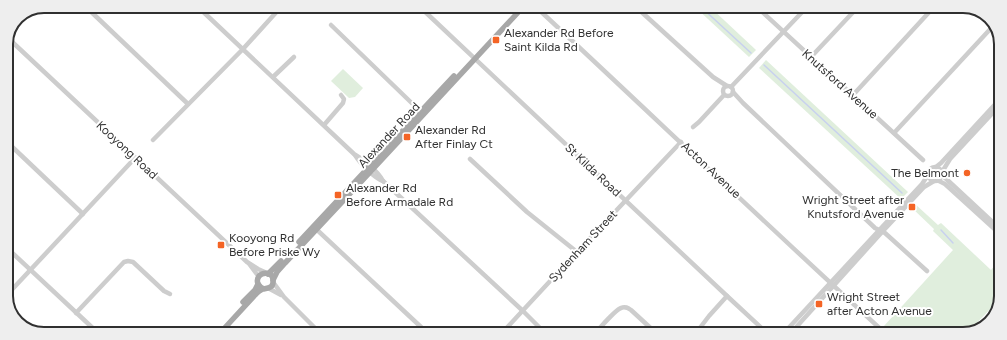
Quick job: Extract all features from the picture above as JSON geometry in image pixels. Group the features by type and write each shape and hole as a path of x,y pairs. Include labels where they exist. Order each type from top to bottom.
{"main road":[{"name":"Alexander Road","path":"273,281 280,267 513,13"},
{"name":"Alexander Road","path":"473,58 517,13"},
{"name":"Alexander Road","path":"268,274 315,228"},
{"path":"221,327 255,290 258,280 262,274 272,276 272,286 255,295 226,327"},
{"path":"258,280 261,287 266,288"}],"street":[{"path":"92,13 188,104"},
{"path":"204,13 324,125 354,154 358,160 381,176 383,181 539,327"},
{"path":"153,140 243,49 275,13"},
{"name":"St Kilda Road","path":"426,13 761,327"},
{"name":"Acton Avenue","path":"542,13 878,327"},
{"path":"643,13 713,77 731,90 875,228 885,233 927,271"},
{"name":"Knutsford Avenue","path":"763,13 924,160"},
{"path":"713,77 723,93 728,96 731,90 801,13"},
{"path":"811,57 852,13"},
{"path":"853,95 928,13"},
{"path":"332,25 422,113"},
{"path":"894,133 990,29"},
{"name":"Kooyong Road","path":"13,43 247,262 268,274"},
{"path":"273,77 294,57"},
{"path":"693,127 723,93 724,88 731,90"},
{"path":"324,125 343,103 344,99 341,95"},
{"path":"881,231 922,184 928,175 928,171 941,163 994,106"},
{"path":"790,327 924,187 941,178 950,159 994,111"},
{"name":"Sydenham Street","path":"508,327 681,142"},
{"path":"13,148 84,214"},
{"path":"13,288 135,158"},
{"path":"470,159 527,212 577,252"},
{"path":"936,167 940,169 942,174 994,223"},
{"path":"928,175 930,179 945,184 994,229"},
{"path":"315,228 421,327"},
{"path":"13,254 91,327"},
{"path":"76,313 124,262 128,261 133,262 170,294"},
{"name":"Kooyong Road","path":"247,262 258,280"},
{"path":"273,281 284,297 314,327"},
{"path":"796,327 832,284"},
{"path":"266,288 284,297"},
{"path":"701,327 727,296"},
{"path":"601,327 616,311 626,307 649,327"}],"green space":[{"path":"701,13 716,13 756,50 749,57"},
{"path":"766,60 908,192 901,199 759,68"},
{"path":"343,69 363,88 355,97 349,98 331,81"},
{"path":"915,204 938,225 941,223 991,270 994,266 994,296 992,306 976,324 967,327 884,326 953,250 912,208"}],"waterway":[{"path":"708,13 751,53"},
{"path":"764,65 902,193"},
{"path":"941,230 953,243"}],"place":[{"name":"Alexander Rd Before Saint Kilda Rd","path":"496,40"},
{"name":"Alexander Rd After Finlay Ct","path":"407,137"},
{"name":"The Belmont","path":"967,173"},
{"name":"Alexander Rd Before Armadale Rd","path":"338,195"},
{"name":"Wright Street after Knutsford Avenue","path":"912,207"},
{"name":"Kooyong Rd Before Priske Wy","path":"221,245"},
{"name":"Wright Street after Acton Avenue","path":"819,304"}]}
